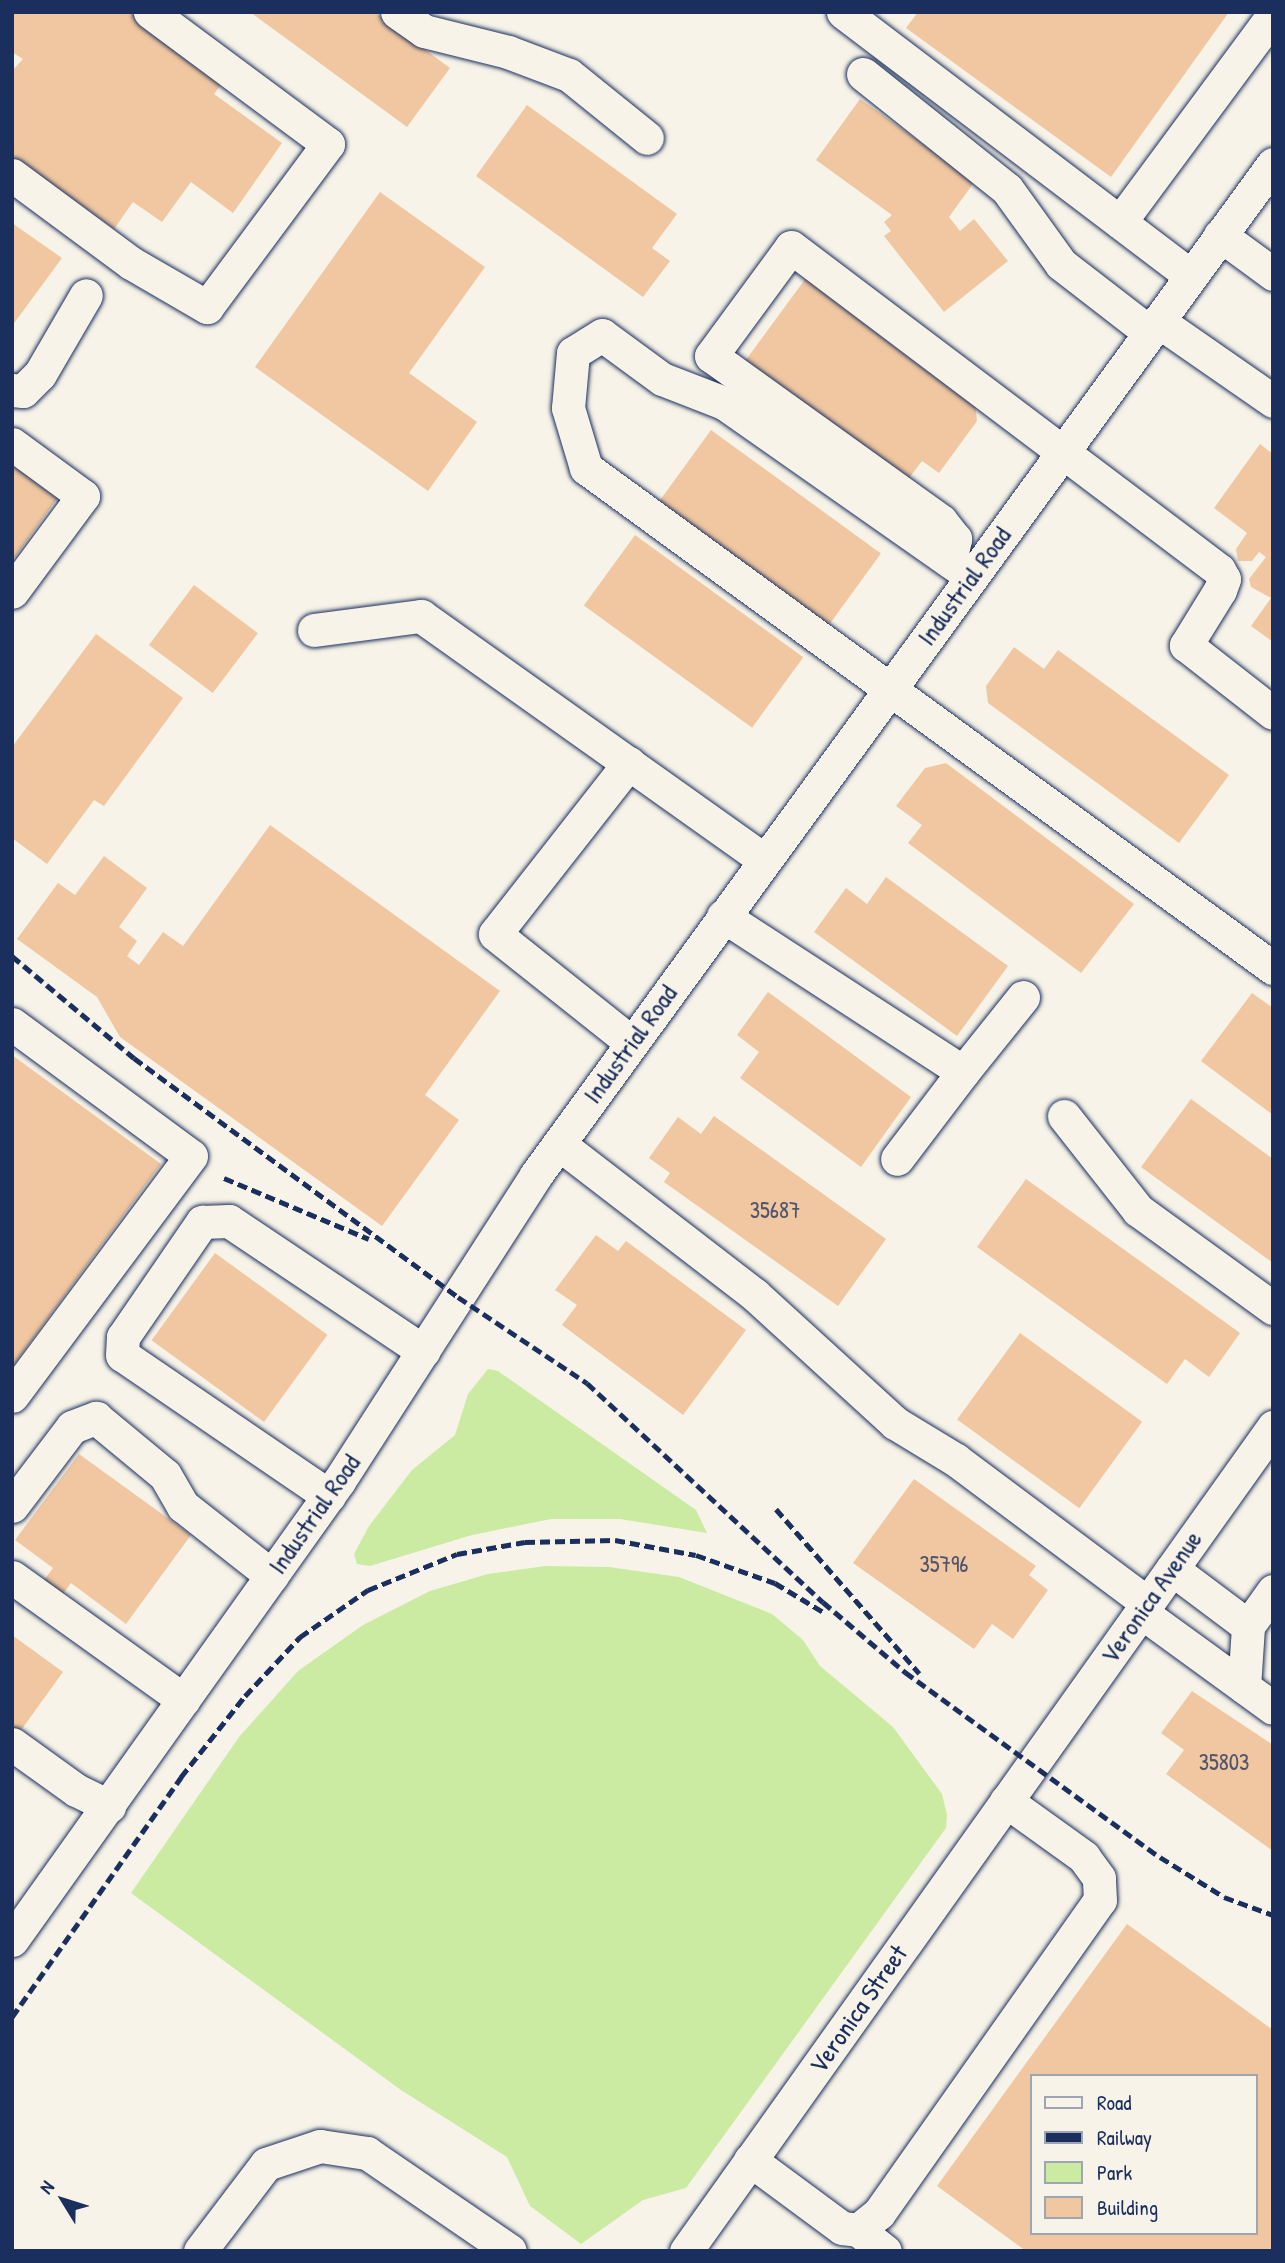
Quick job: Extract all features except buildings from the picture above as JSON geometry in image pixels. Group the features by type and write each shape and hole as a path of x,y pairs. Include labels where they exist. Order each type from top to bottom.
{"street":[{"path":"12,175 131,263 207,307 328,144 150,12"},
{"path":"397,12 424,31 508,52 569,75 647,138"},
{"path":"843,12 1191,275"},
{"path":"1120,222 1273,15"},
{"path":"863,74 1007,189 1061,264 1154,327 1273,401"},
{"name":"Industrial Road","path":"12,1940 329,1496 559,1144 891,686 961,569 1063,451 1273,164"},
{"path":"1220,235 1273,274"},
{"path":"961,569 955,539 941,521 711,356 790,247 1219,570 1224,579 1220,590 1186,645 1273,713"},
{"path":"12,390 23,391 40,374 86,295"},
{"path":"961,569 724,403 662,379 602,335 573,353 568,408 586,468 891,686 1273,968"},
{"path":"12,444 83,496 12,592"},
{"path":"314,630 421,616 764,860"},
{"path":"629,763 495,934 631,1042"},
{"path":"723,916 963,1072"},
{"path":"897,1159 1023,997"},
{"path":"12,1024 191,1156 12,1396"},
{"path":"1063,1116 1138,1210 1273,1308"},
{"path":"559,1144 755,1295 895,1423 956,1460 1273,1708"},
{"path":"329,1496 122,1355 123,1337 202,1222 229,1221 423,1351"},
{"path":"12,1506 72,1427 96,1418 165,1475 183,1506 272,1576"},
{"name":"Veronica Avenue","path":"1030,1767 1273,1427"},
{"path":"1171,1569 1248,1626"},
{"path":"12,1577 184,1700"},
{"path":"1244,1687 1248,1626 1273,1591"},
{"path":"12,1744 104,1813"},
{"name":"Veronica Street","path":"686,2251 1030,1767"},
{"path":"12,1770 65,1808 104,1813"},
{"path":"858,2230 880,2213 1100,1900 1099,1878 1084,1857 1006,1801"},
{"path":"200,2251 266,2164 320,2146 367,2152 510,2251"},
{"path":"751,2160 842,2228 858,2230 885,2251"}],"green space":[{"path":"488,1369 498,1371 696,1510 707,1533 620,1519 551,1519 472,1535 370,1566 357,1564 354,1554 369,1526 412,1470 455,1435 468,1394"},
{"path":"545,1566 609,1567 679,1577 772,1614 803,1640 820,1666 893,1727 942,1794 947,1815 946,1828 686,2188 643,2200 581,2244 530,2206 507,2157 401,2090 131,1893 239,1737 298,1671 363,1625 430,1591 488,1574"}],"railway":[{"path":"12,956 134,1058 458,1297 587,1383 823,1602 905,1672 1160,1857 1224,1897 1273,1915"},
{"path":"224,1178 369,1239"},
{"path":"776,1509 919,1673"},
{"path":"12,2017 181,1777 245,1696 300,1637 368,1590 457,1554 525,1542 615,1540 696,1555 775,1583 825,1613"}]}
